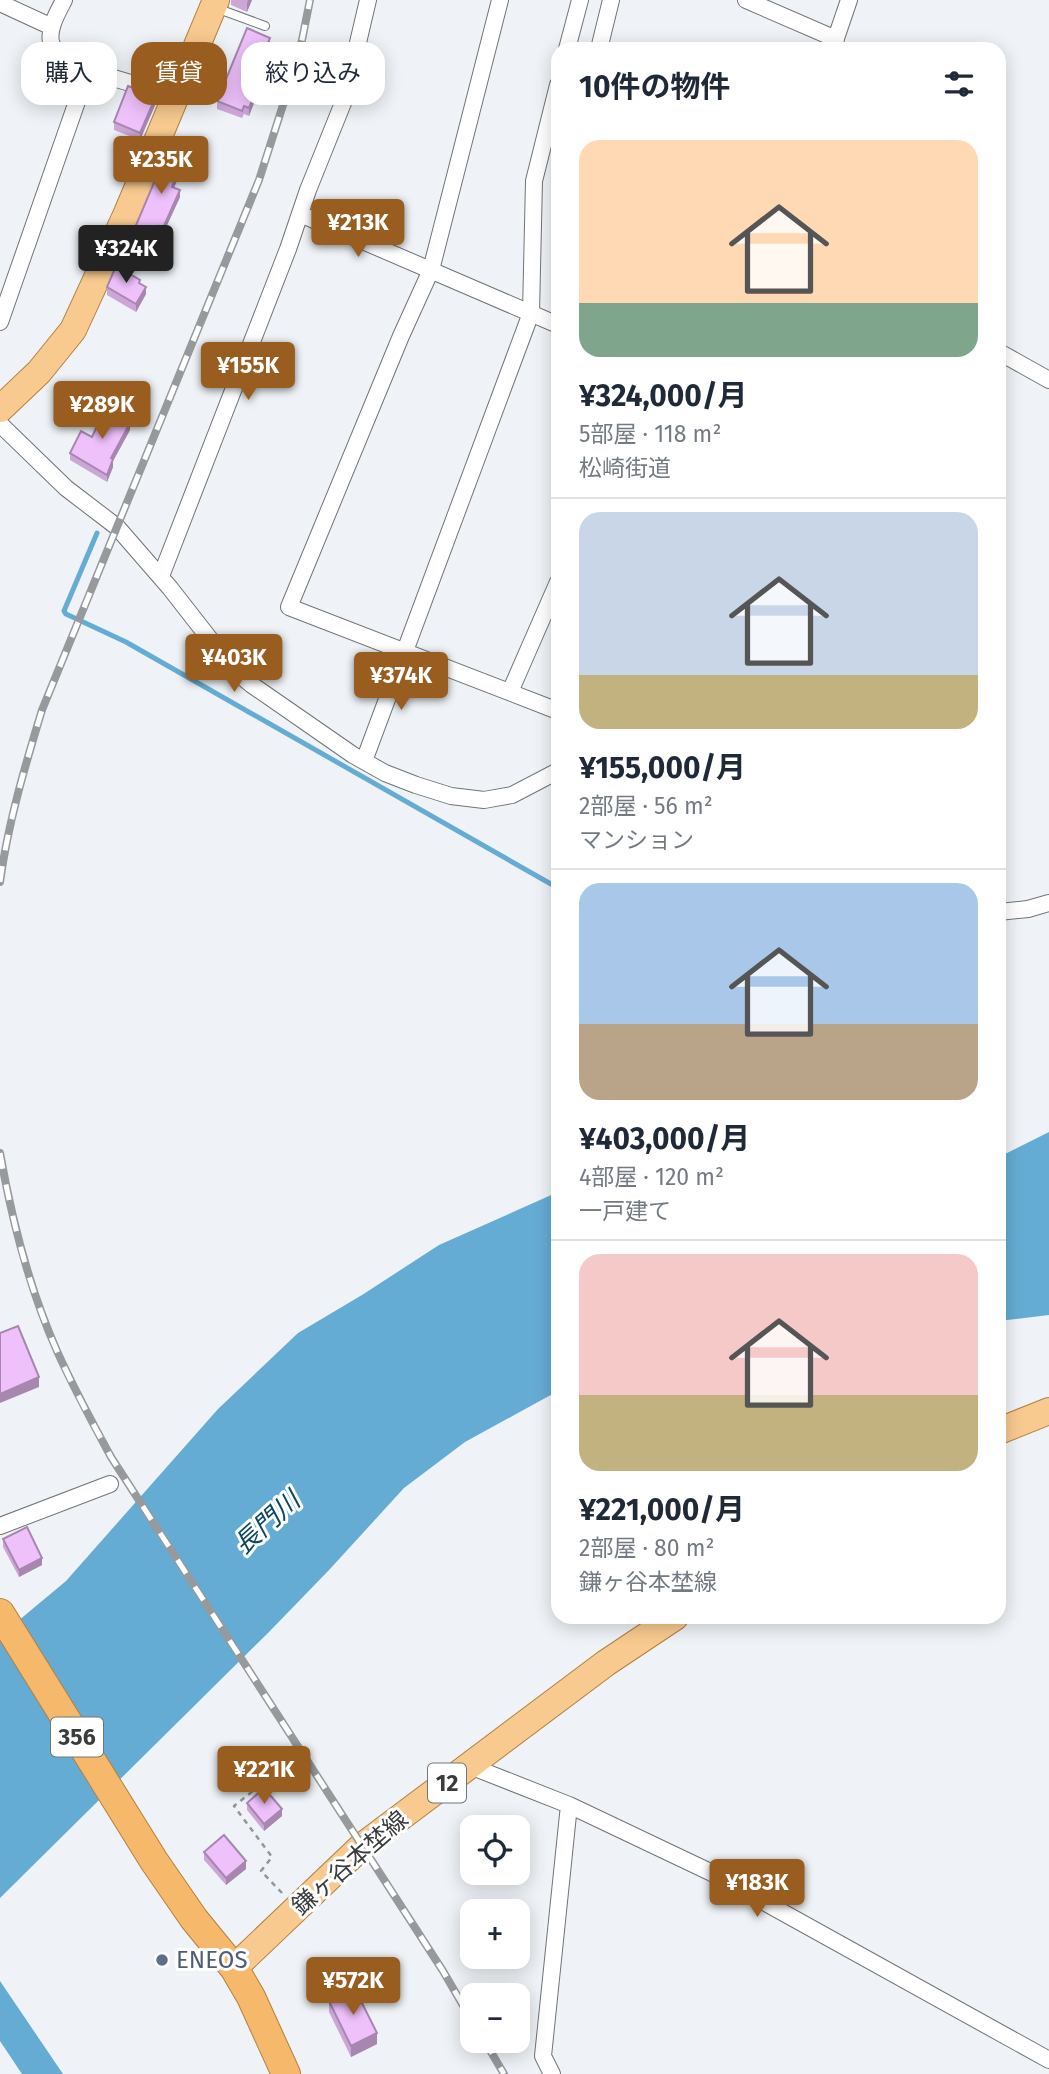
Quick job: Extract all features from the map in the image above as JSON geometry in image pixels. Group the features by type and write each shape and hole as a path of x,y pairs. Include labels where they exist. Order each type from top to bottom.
{"highway":[{"name":"356","path":"0,1613 154,1861 194,1919 234,1968 251,1997 286,2074"}],"main road":[{"path":"198,42 215,3"},
{"path":"0,409 39,372 73,330 127,213 171,105"},
{"path":"1006,1429 1049,1411"},
{"name":"鎌ヶ谷本埜線","path":"234,1968 361,1847 606,1663 664,1624"}],"street":[{"path":"51,42 52,27 64,0"},
{"path":"160,576 345,97 368,0"},
{"path":"499,0 431,270 395,349 289,607 551,707"},
{"path":"569,42 580,0"},
{"path":"601,42 611,0"},
{"path":"746,0 830,42"},
{"path":"835,42 849,0"},
{"path":"0,3 52,27"},
{"path":"0,322 76,105"},
{"path":"364,761 531,313 534,181 551,113"},
{"path":"300,214 551,322"},
{"path":"1006,356 1049,380"},
{"path":"0,424 66,488 117,527 160,576 234,670 315,730 385,773 451,796 484,800 512,794 551,778"},
{"path":"510,692 551,598"},
{"path":"1006,911 1049,903"},
{"path":"0,1526 110,1483"},
{"path":"470,1766 569,1805 710,1872 1049,2060"},
{"path":"552,2074 543,2056 569,1805"}],"lane":[{"path":"215,3 265,26"}],"path":[{"path":"295,1909 261,1871 272,1857 234,1806 301,1753"}],"water":[{"path":"1049,1132 1049,1315 1006,1320 1007,1153"},
{"name":"長門川","path":"551,1195 551,1395 465,1442 404,1488 269,1632 0,1898 0,1636 66,1581 218,1409 298,1333 439,1245"},
{"path":"0,1981 63,2074 22,2074 0,2041"}],"building":[{"path":"247,28 270,38 268,42 241,42"},
{"path":"241,43 241,105 250,105 249,108 244,106 242,111 227,105 227,77"},
{"path":"128,86 131,87 131,105 152,105 140,133 114,122"},
{"path":"169,147 185,154 172,187 180,190 163,228 159,226 155,238 134,230"},
{"path":"116,266 140,280 139,283 146,287 136,304 107,287"},
{"path":"106,407 126,416 125,420 130,423 111,458 113,459 107,475 70,453 81,431 92,437"},
{"path":"18,1326 39,1377 0,1394 0,1333"},
{"path":"27,1527 42,1558 19,1570 3,1539"},
{"path":"264,1788 282,1809 264,1824 247,1803"},
{"path":"224,1835 246,1861 226,1878 204,1852"},
{"path":"355,1989 377,2033 351,2046 329,2001"}],"waterway":[{"path":"97,533 64,611 66,614 126,642 551,884"}],"railway":[{"path":"0,882 12,816 42,710 259,180 299,55 310,0"},
{"path":"0,1153 16,1229 38,1303 63,1364 111,1457 460,2000"},
{"path":"492,2053 504,2074"}],"place":[{"name":"ENEOS","path":"162,1960"}]}
